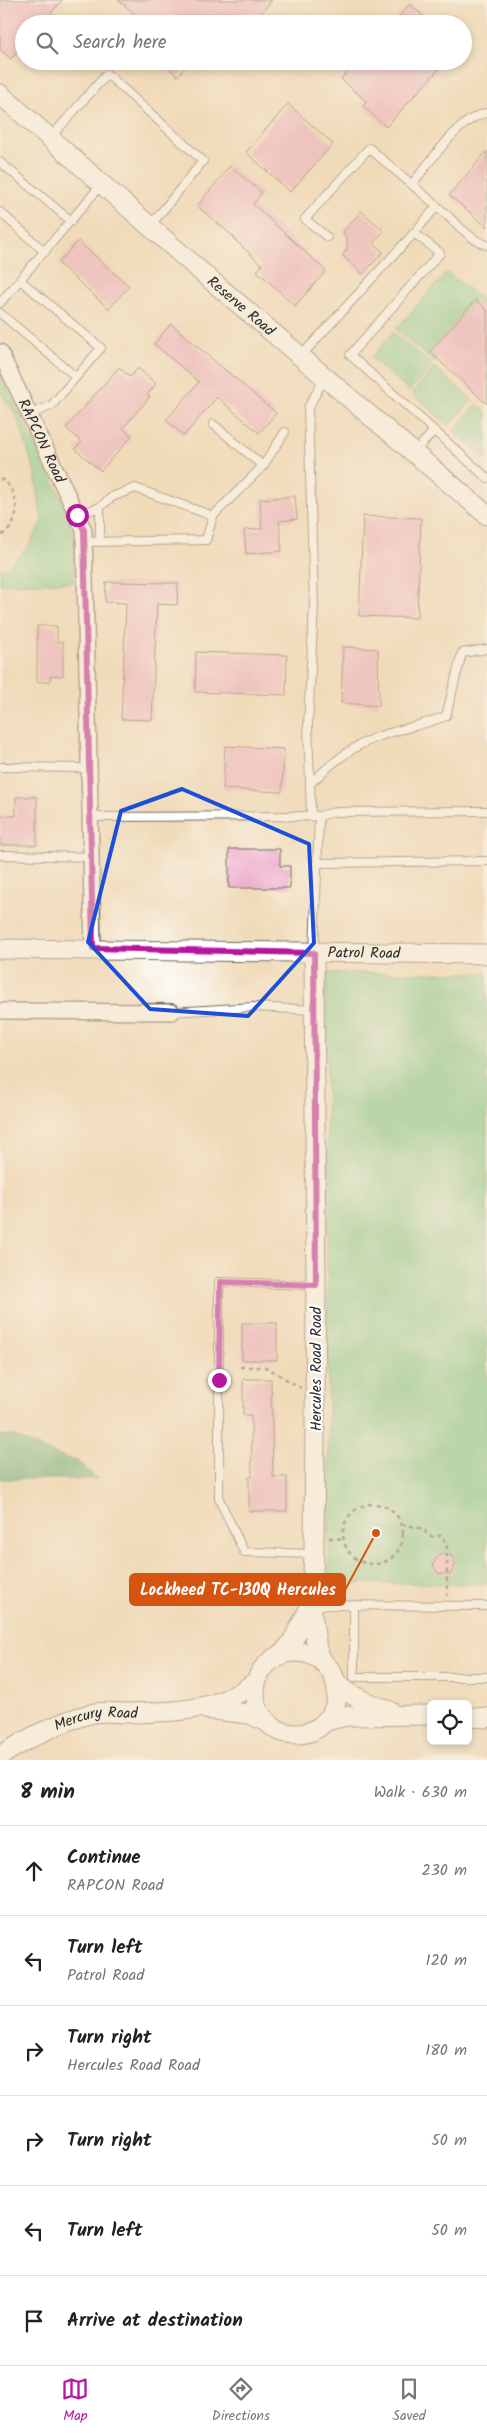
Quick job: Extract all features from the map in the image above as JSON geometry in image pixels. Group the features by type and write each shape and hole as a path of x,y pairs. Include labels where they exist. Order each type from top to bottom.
{"street":[{"name":"Reserve Road","path":"0,94 324,377 487,515"},
{"name":"RAPCON Road","path":"0,352 84,530 93,948"},
{"name":"Patrol Road","path":"0,949 93,948 314,953 487,954"},
{"name":"Hercules Road Road","path":"311,1605 314,1554 316,1285 314,953"},
{"path":"0,1011 172,1012"},
{"path":"311,1605 317,1650 336,1683 334,1707 325,1721 312,1731 296,1734 279,1731 266,1721 256,1706 254,1690 256,1681 268,1662 282,1654 292,1642 311,1605"},
{"path":"282,1654 303,1653 323,1662"},
{"name":"Mercury Road","path":"0,1756 36,1733 94,1713 171,1712 201,1708 230,1698 245,1690 256,1681"},
{"path":"336,1683 347,1693 362,1701 400,1714"},
{"name":"Mercury Road","path":"201,1708 249,1714 266,1721"},
{"path":"325,1721 347,1716 400,1714 427,1716"},
{"path":"472,1717 487,1718"}],"lane":[{"path":"50,138 107,74 203,161 150,226"},
{"path":"412,184 463,124 476,115 487,113"},
{"path":"327,237 305,219 369,148 477,240 487,245"},
{"path":"1,164 71,221"},
{"path":"0,304 102,184"},
{"path":"301,356 437,206"},
{"path":"0,212 45,252"},
{"path":"414,233 440,253 350,355 487,478"},
{"path":"20,280 101,348 52,405 30,415"},
{"path":"0,313 76,377"},
{"path":"314,953 318,863 315,816 310,784 308,725 314,605 308,408 324,377"},
{"path":"213,424 263,466"},
{"path":"414,452 434,431"},
{"path":"84,542 206,540 213,516 263,466 285,432"},
{"path":"77,515 100,508 112,497 135,488 213,516"},
{"path":"100,508 100,542"},
{"path":"310,784 330,763 372,739 430,723 446,716 462,653 487,649"},
{"path":"0,767 89,768"},
{"path":"90,817 315,816 335,812 487,810"},
{"path":"0,855 91,857"},
{"path":"318,863 487,861"},
{"path":"172,1012 254,1007 314,1010"},
{"path":"314,1554 244,1552 219,1499 219,1292 220,1282 316,1285"},
{"path":"311,1605 487,1606"},
{"path":"354,1605 354,1677 487,1677"}],"path":[{"path":"0,479 4,480 12,490 16,521 9,531 0,536"},
{"path":"374,1504 383,1506 391,1510 401,1524 404,1534 402,1544 391,1559 382,1563 362,1562 347,1549 344,1539 344,1528 347,1519 354,1511 364,1506 374,1504"},
{"path":"401,1524 424,1529 427,1535 434,1537 442,1535 447,1547 447,1606"},
{"path":"325,1538 344,1539"}],"highlighted area":[{"path":"182,789 309,844 314,943 248,1016 150,1009 88,942 121,811"}],"green space":[{"path":"447,272 487,304 484,308 475,300 430,352 437,358 434,363 396,329"},
{"path":"393,332 432,365 409,391 371,358"},
{"path":"434,367 472,400 449,426 412,393"},
{"path":"0,373 61,497 74,539 74,582 0,584 0,569 8,567 29,546 42,521 35,473 18,419 0,391"},
{"path":"477,404 487,413 487,459 453,431"},
{"path":"326,973 487,973 487,1584 344,1583 329,1580"},
{"path":"0,1435 14,1436 57,1455 77,1461 97,1479 0,1479"}],"building":[{"path":"0,0 62,0 50,15 15,15 15,54 11,59 0,49"},
{"path":"118,0 272,0 260,15 136,15"},
{"path":"410,4 422,15 400,15"},
{"path":"171,70 183,70 178,76"},
{"path":"350,70 438,70 386,127 363,106 367,102 341,79"},
{"path":"288,104 333,144 290,192 246,152"},
{"path":"487,151 487,227 449,195"},
{"path":"230,166 262,193 253,204 326,271 295,306 257,271 262,265 235,238 197,206"},
{"path":"361,211 384,231 373,243 383,252 363,274 342,255 347,249 347,238 343,232"},
{"path":"78,241 129,286 109,309 58,263"},
{"path":"475,300 487,310 487,404 430,352"},
{"path":"171,324 276,413 259,433 217,397 184,436 166,420 199,382 154,344"},
{"path":"119,367 130,377 138,368 156,384 147,395 150,397 123,428 132,436 101,471 75,449 82,442 66,428"},
{"path":"295,496 297,519 279,521 282,551 246,554 244,530 262,529 260,499"},
{"path":"363,516 421,518 417,618 359,616"},
{"path":"106,582 178,583 177,605 157,604 152,720 121,719 126,603 105,602"},
{"path":"37,626 57,626 57,642 63,642 63,676 50,676 50,682 37,682"},
{"path":"343,647 378,649 379,706 341,703"},
{"path":"196,652 287,655 286,695 195,692"},
{"path":"225,746 284,749 282,792 223,789"},
{"path":"16,797 37,797 37,845 0,845 0,816 16,816"},
{"path":"229,849 280,849 280,866 290,866 290,888 229,888"},
{"path":"242,1323 277,1323 277,1360 242,1360"},
{"path":"243,1379 271,1379 273,1477 287,1477 287,1511 249,1511 249,1477 252,1477 251,1415 243,1415"},
{"path":"439,1554 450,1554 456,1564 451,1574 439,1574 433,1565"}],"place":[{"name":"Lockheed TC-130Q Hercules","path":"376,1533"}],"route":[{"path":"77,515 84,530 93,948 314,953 316,1285 220,1282 219,1380"}]}
